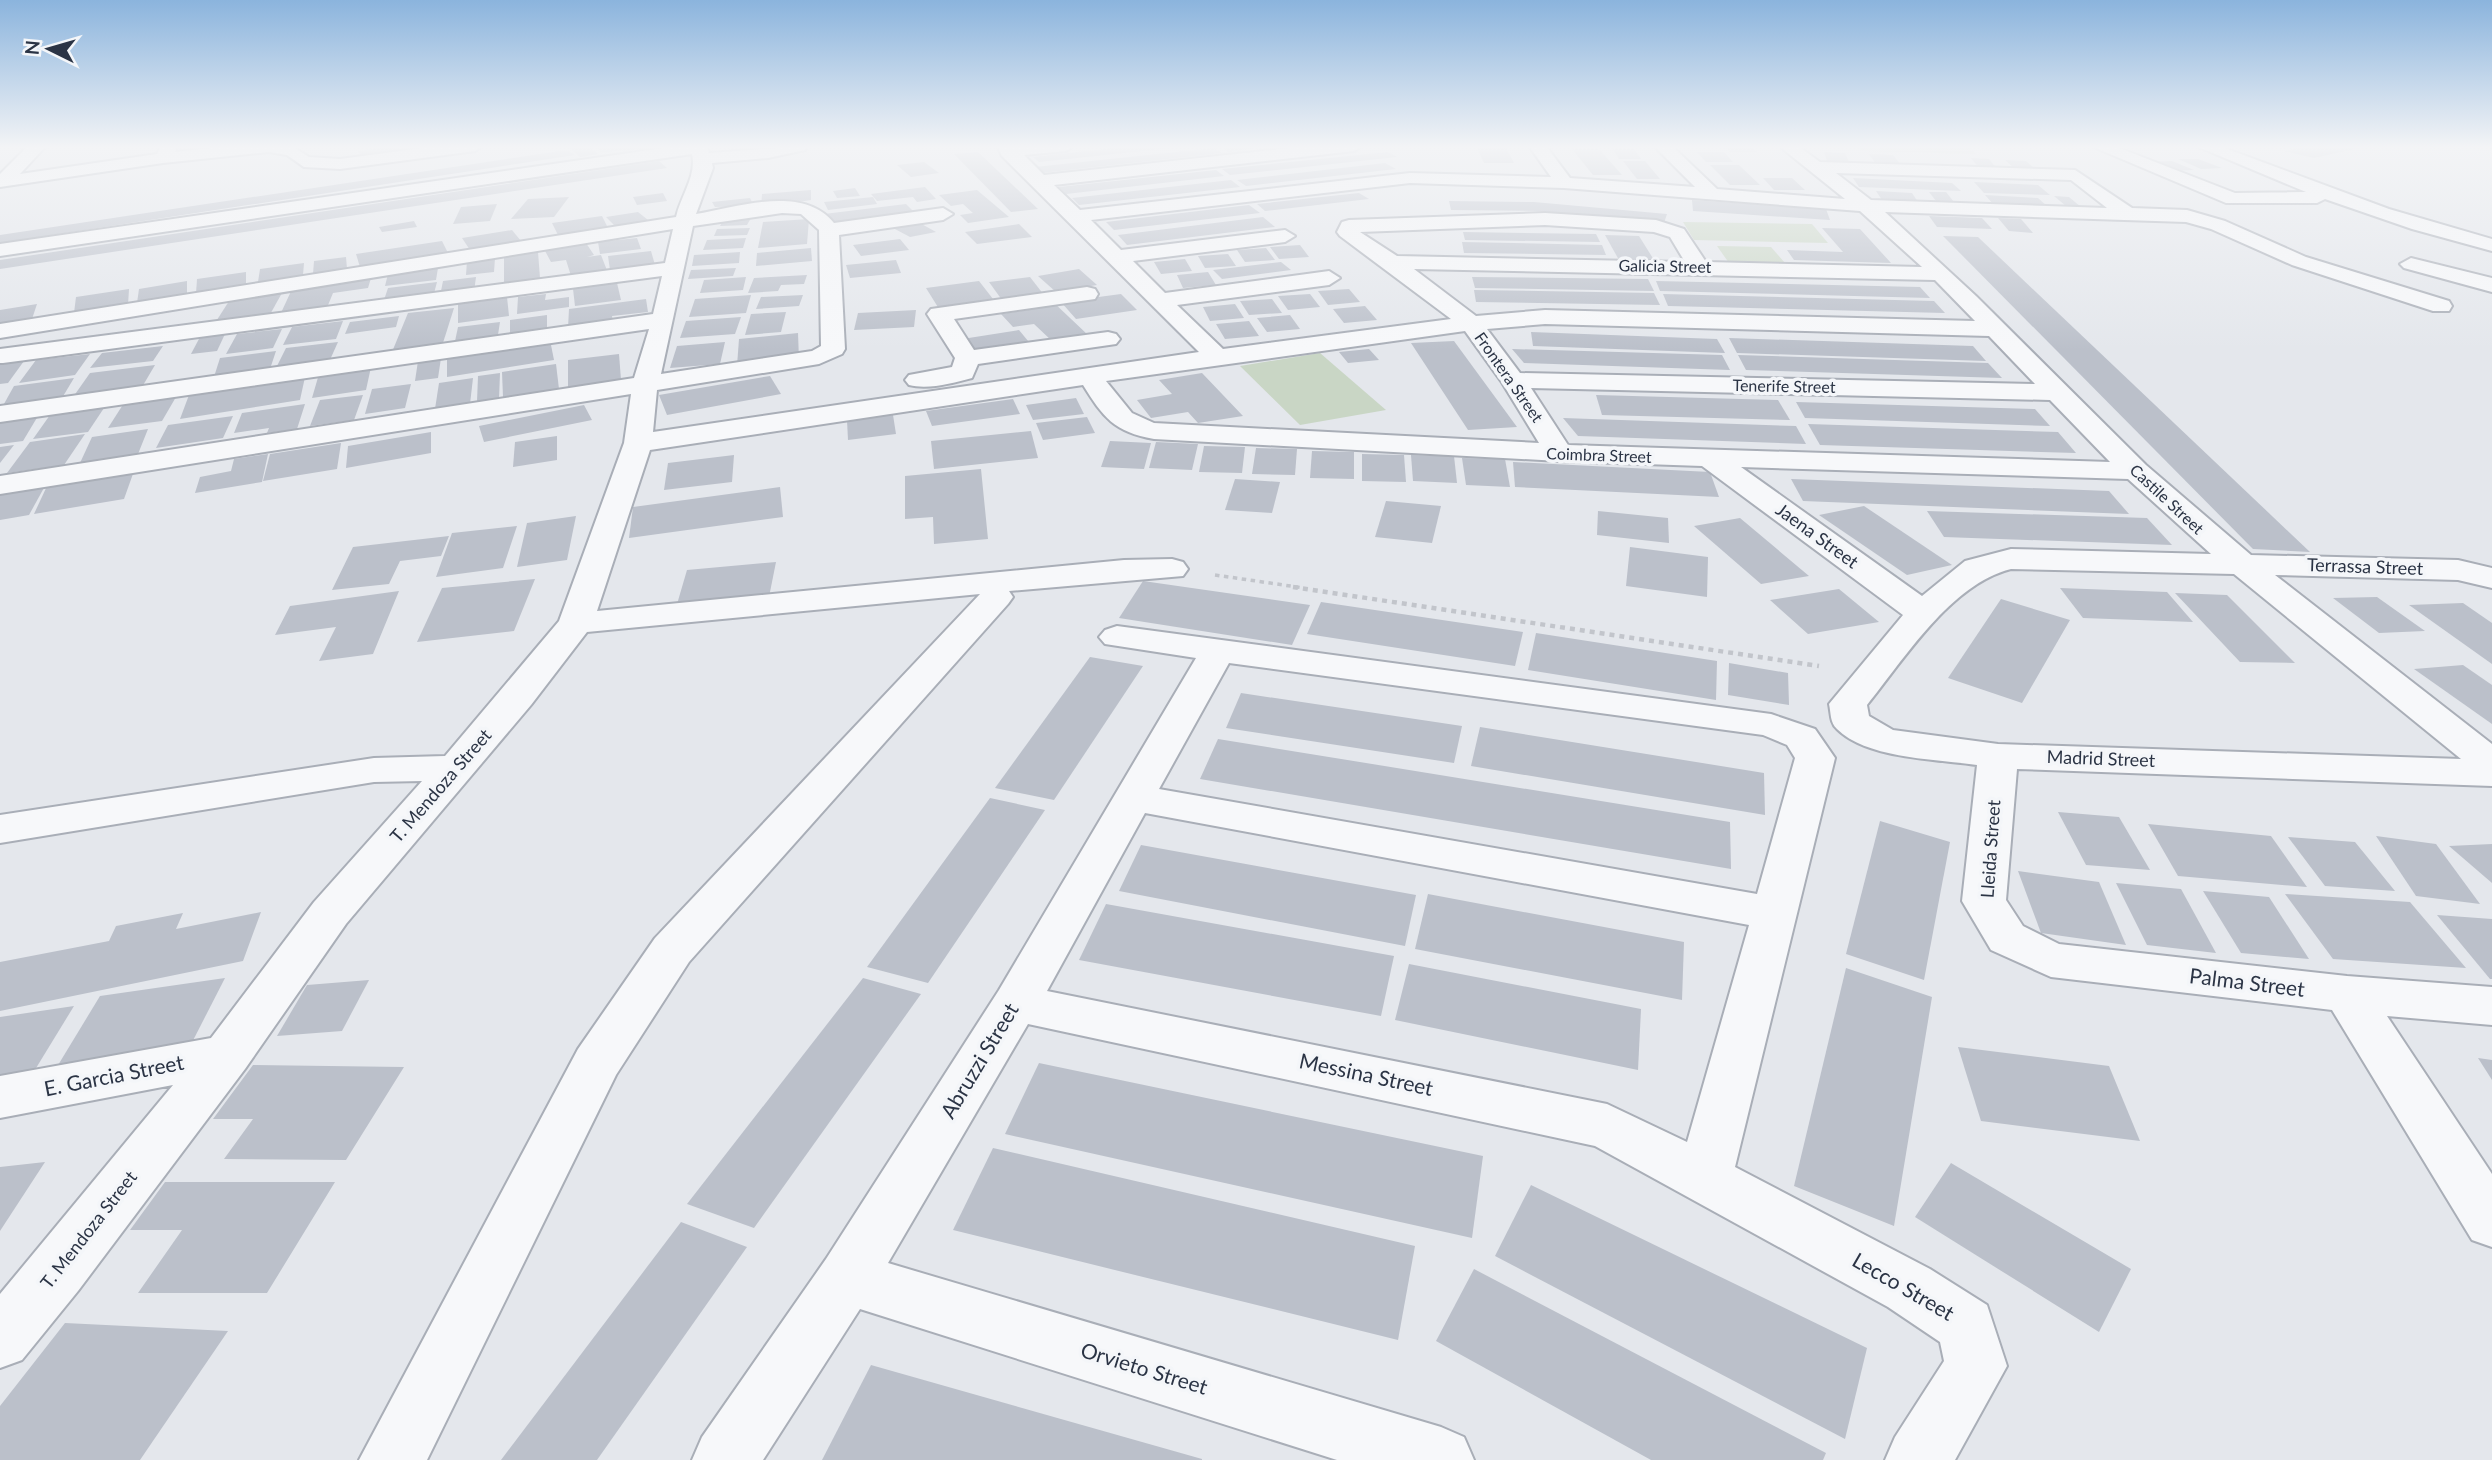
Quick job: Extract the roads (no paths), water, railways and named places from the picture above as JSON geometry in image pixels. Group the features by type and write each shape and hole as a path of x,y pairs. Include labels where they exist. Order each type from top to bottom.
{"street":[{"path":"0,250 254,214"},
{"path":"0,331 645,214"},
{"name":"T. Mendoza Street","path":"0,1339 57,1272 227,1055 330,913 457,768 576,623 641,416 674,268 678,214"},
{"path":"641,416 819,357 833,349 829,230 819,214"},
{"path":"829,230 942,214"},
{"path":"1076,216 1090,214"},
{"name":"Castile Street","path":"1876,214 2136,471 2237,562 2492,764"},
{"path":"2131,214 2187,216 2218,225 2299,261 2441,306"},
{"path":"2386,214 2438,232 2492,246"},
{"path":"1076,216 1217,357"},
{"name":"Frontera Street","path":"1559,453 1513,380 1471,323 1392,262 1347,232 1349,226 1545,219 1656,226 1677,233 1699,267"},
{"path":"1117,257 1285,236"},
{"name":"Galicia Street","path":"1392,262 1938,274"},
{"path":"2411,264 2492,285"},
{"path":"0,357 674,268"},
{"path":"1161,300 1329,278"},
{"path":"641,416 963,373 967,358 939,314 1087,294"},
{"path":"0,485 641,416 1089,375 1471,323 1545,317 1993,329"},
{"path":"0,414 663,320"},
{"path":"967,358 1108,339"},
{"name":"Coimbra Street","path":"1089,375 1120,419 1135,430 1559,453 2136,471"},
{"name":"Tenerife Street","path":"1513,380 2056,392"},
{"name":"Jaena Street","path":"1711,459 1923,613"},
{"name":"Terrassa Street","path":"1923,613 1976,568 2011,559 2237,562 2459,570 2492,578"},
{"path":"576,623 1124,570 1172,569"},
{"path":"392,1460 596,1063 627,1013 672,950 996,597"},
{"name":"Madrid Street","path":"1923,613 1870,674 1848,704 1851,722 1883,740 1998,756 2492,774"},
{"path":"1117,637 1771,725 1801,737 1815,758 1705,1178"},
{"name":"Abruzzi Street","path":"725,1460 847,1279 1016,1003 1217,652"},
{"name":"Lleida Street","path":"1998,756 1984,901 2007,938"},
{"path":"0,829 374,770 457,768"},
{"path":"1133,798 1773,913"},
{"name":"Palma Street","path":"2007,938 2051,960 2347,994 2492,1006"},
{"path":"2347,994 2492,1222"},
{"name":"Messina Street","path":"1016,1003 1607,1126 1705,1178"},
{"name":"E. Garcia Street","path":"0,1097 227,1055"},
{"name":"Lecco Street","path":"1705,1178 1909,1288 1966,1325 1976,1366 1918,1460"},
{"name":"Orvieto Street","path":"847,1279 1441,1460"}]}
